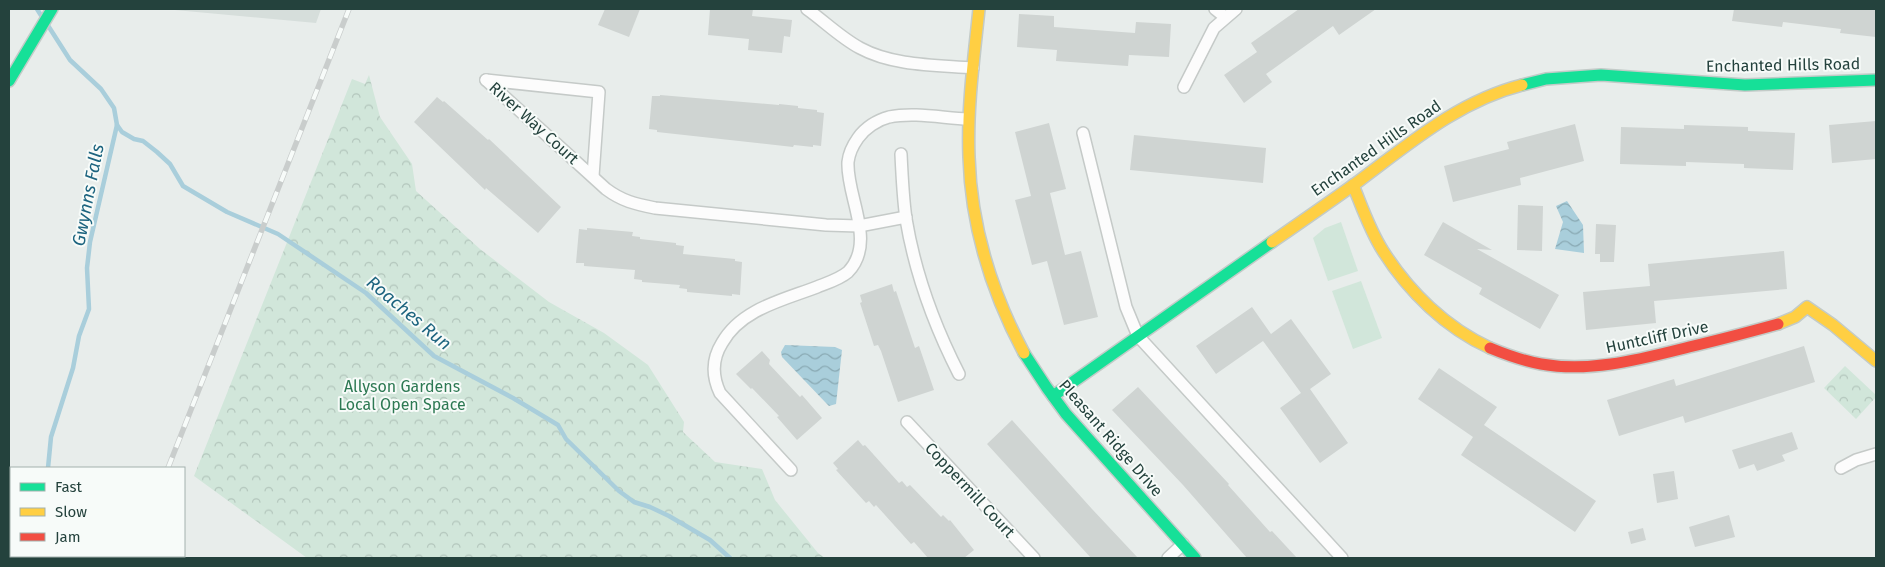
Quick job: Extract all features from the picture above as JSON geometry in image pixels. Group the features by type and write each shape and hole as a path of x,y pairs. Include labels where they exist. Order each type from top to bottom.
{"street":[{"path":"9,81 52,9"},
{"path":"807,9 858,47 878,56 896,60 973,68"},
{"name":"Pleasant Ridge Drive","path":"979,9 968,119 970,178 987,264 1009,320 1029,361 1052,396 1195,558"},
{"path":"1215,9 1225,17"},
{"path":"1184,87 1214,28 1236,9"},
{"name":"Enchanted Hills Road","path":"1052,396 1353,186 1432,126 1468,105 1510,88 1546,79 1601,75 1745,85 1876,80"},
{"name":"River Way Court","path":"593,176 599,92 486,80 606,189 619,198 654,208 796,223 859,226 906,217"},
{"path":"791,470 720,393 714,380 714,366 718,348 736,322 752,312 831,282 846,274 853,265 860,244 859,226 848,161 852,147 862,132 873,124 888,118 905,116 968,119"},
{"path":"1084,134 1126,307 1138,336 1342,558"},
{"path":"900,154 906,217 914,258 942,341 959,374"},
{"name":"Huntcliff Drive","path":"1353,186 1382,250 1406,283 1430,308 1455,329 1479,344 1506,355 1535,363 1570,367 1610,365 1644,359 1778,324 1795,317 1807,307 1833,324 1876,361"},
{"name":"Coppermill Court","path":"907,422 1034,558"},
{"path":"1841,468 1856,460 1876,454"},
{"path":"1168,558 1182,544"}],"shaded area":[{"path":"164,9 321,9 316,23"}],"green space":[{"name":"Allyson Gardens Local Open Space","path":"369,75 380,117 412,164 416,191 480,249 549,302 604,333 648,365 684,422 683,432 715,462 762,469 775,500 818,553 825,558 307,558 194,476 352,79 365,84"},
{"path":"1341,222 1358,271 1328,281 1313,238 1325,228"},
{"path":"1361,281 1382,338 1353,349 1332,291"},
{"path":"1845,366 1876,395 1856,419 1824,388"}],"water":[{"path":"1567,201 1583,225 1584,253 1555,249 1563,222 1556,206"},
{"path":"785,345 835,347 842,350 836,404 829,406 782,357 781,352"}],"building":[{"path":"605,9 640,9 629,37 598,25"},
{"path":"710,9 753,9 752,16 792,20 790,37 784,36 782,53 748,50 749,39 708,35"},
{"path":"1299,9 1376,9 1339,35 1333,26 1266,74 1272,82 1244,103 1224,75 1257,52 1251,43"},
{"path":"1734,9 1876,9 1876,37 1840,33 1841,29 1783,22 1782,27 1732,21"},
{"path":"1019,14 1054,16 1054,27 1135,33 1136,22 1171,24 1169,57 1129,55 1128,66 1056,61 1057,50 1017,47"},
{"path":"660,95 779,104 817,110 817,112 824,113 821,146 794,145 793,147 657,132 657,130 649,129 652,96"},
{"path":"437,97 489,139 561,207 538,233 486,188 485,190 414,122"},
{"path":"1876,121 1876,159 1832,163 1829,125"},
{"path":"1049,123 1066,189 1050,193 1065,255 1081,251 1098,317 1064,325 1047,261 1032,265 1015,200 1031,196 1015,132"},
{"path":"1575,124 1584,161 1520,178 1521,185 1453,202 1444,166 1509,149 1507,142"},
{"path":"1684,125 1748,127 1748,131 1795,133 1793,170 1744,168 1744,164 1686,162 1686,166 1620,164 1621,127 1684,129"},
{"path":"1134,135 1266,148 1263,183 1130,170"},
{"path":"1518,205 1543,206 1542,251 1517,250"},
{"path":"1443,222 1492,250 1477,249 1559,295 1540,329 1479,294 1482,288 1424,255"},
{"path":"1596,224 1616,225 1614,262 1600,262 1600,254 1595,254"},
{"path":"587,228 633,232 632,236 640,237 640,239 676,243 676,245 684,246 683,254 735,259 735,261 742,262 740,295 687,292 687,289 679,288 680,285 642,282 642,280 634,279 635,270 584,266 584,263 576,263 579,229 587,230"},
{"path":"1784,251 1787,289 1654,301 1656,323 1586,330 1583,292 1650,286 1648,264"},
{"path":"892,284 915,348 919,346 934,390 898,402 881,351 878,345 874,346 860,303 862,302 860,295"},
{"path":"1252,307 1271,334 1291,319 1331,374 1310,389 1348,443 1320,463 1280,408 1301,393 1263,341 1216,374 1196,346"},
{"path":"1804,346 1815,382 1685,423 1683,416 1619,436 1607,400 1674,379 1676,386"},
{"path":"762,351 770,360 769,364 800,397 802,395 822,418 797,440 777,417 779,416 736,374"},
{"path":"1439,368 1497,407 1484,425 1596,501 1575,532 1461,455 1473,437 1418,399"},
{"path":"1138,387 1229,484 1270,532 1272,531 1297,558 1247,558 1183,485 1112,410"},
{"path":"1012,420 1138,558 1091,558 987,444"},
{"path":"1792,432 1798,449 1782,455 1785,461 1757,471 1754,464 1739,469 1732,450"},
{"path":"858,440 863,446 865,445 899,483 902,481 907,487 910,485 941,517 943,515 950,520 974,550 964,558 928,558 914,542 911,544 876,505 874,507 869,501 866,503 836,470 838,469 833,463"},
{"path":"1674,471 1678,499 1657,503 1653,474"},
{"path":"1729,515 1735,537 1695,547 1689,527"},
{"path":"1643,528 1646,540 1631,544 1628,532"}],"waterway":[{"name":"Gwynns Falls","path":"37,9 42,17"},
{"name":"Gwynns Falls","path":"47,24 70,60 101,89 114,108 117,125 90,242 87,268 89,309 79,336 73,368 51,437 48,467"},
{"name":"Roaches Run","path":"117,125 122,132 134,139 143,141 170,164 183,186 227,212 278,234 366,293 434,356 513,398 558,425 566,439 619,491 634,502 669,516 710,540 730,558"}],"railway":[{"path":"168,467 349,9"}],"traffic: fast":[{"path":"9,81 52,9"},
{"path":"1522,85 1546,79 1601,75 1745,85 1876,80"},
{"path":"1053,396 1272,242"},
{"path":"1024,353 1066,414 1195,558"}],"traffic: slow":[{"path":"979,9 969,120 969,157 974,208 985,258 993,283 1024,353"},
{"path":"1272,242 1348,189 1416,138 1456,112 1477,101 1522,85"},
{"path":"1353,185 1366,219 1378,243 1405,281 1444,319 1458,330 1490,348"},
{"path":"1778,324 1795,317 1807,307 1833,325 1876,361"}],"traffic: jam":[{"path":"1490,348 1515,358 1541,364 1578,367 1597,366 1653,356 1778,324"}]}
